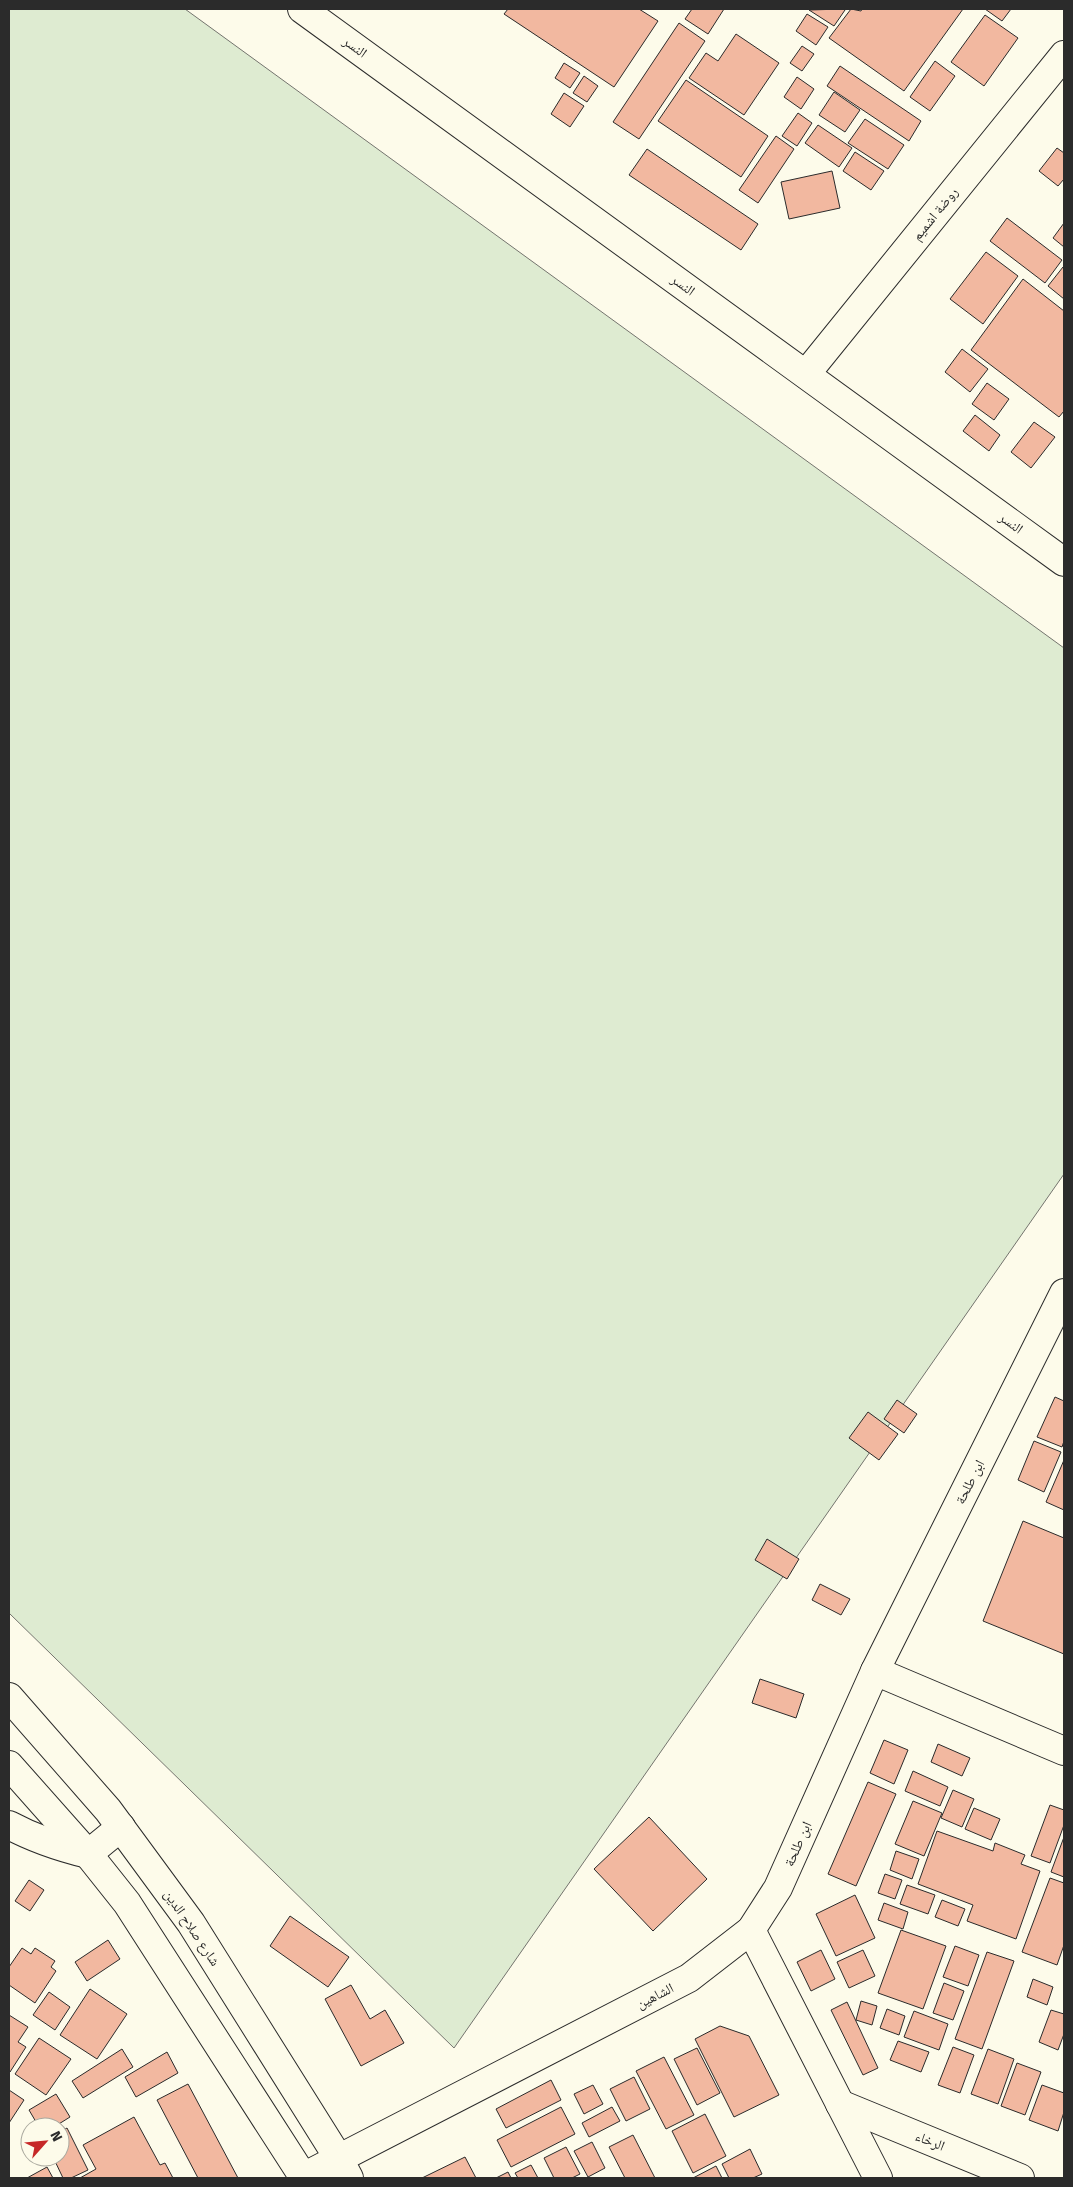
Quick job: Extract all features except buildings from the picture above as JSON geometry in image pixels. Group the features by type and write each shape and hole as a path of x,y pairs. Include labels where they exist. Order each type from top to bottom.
{"street":[{"name":"النسر","path":"302,9 1064,562"},
{"name":"روضة اشميم","path":"806,374 1064,55"},
{"name":"ابن طلحة","path":"751,1930 778,1888 875,1671 1064,1293"},
{"path":"875,1671 1064,1751"},
{"name":"شارع صلاح الدين","path":"9,1697 108,1810 191,1923 344,2168"},
{"path":"9,1765 88,1854 127,1903 303,2178"},
{"path":"9,1825 34,1839 88,1854"},
{"path":"88,1854 121,1827"},
{"path":"751,1930 878,2178"},
{"name":"الشاهين","path":"303,2178 344,2168 689,1978 751,1930"},
{"name":"الرخاء","path":"840,2104 1020,2178"}],"green space":[{"path":"9,9 185,9 1064,648 1064,1174 454,2048 9,1613"}]}
